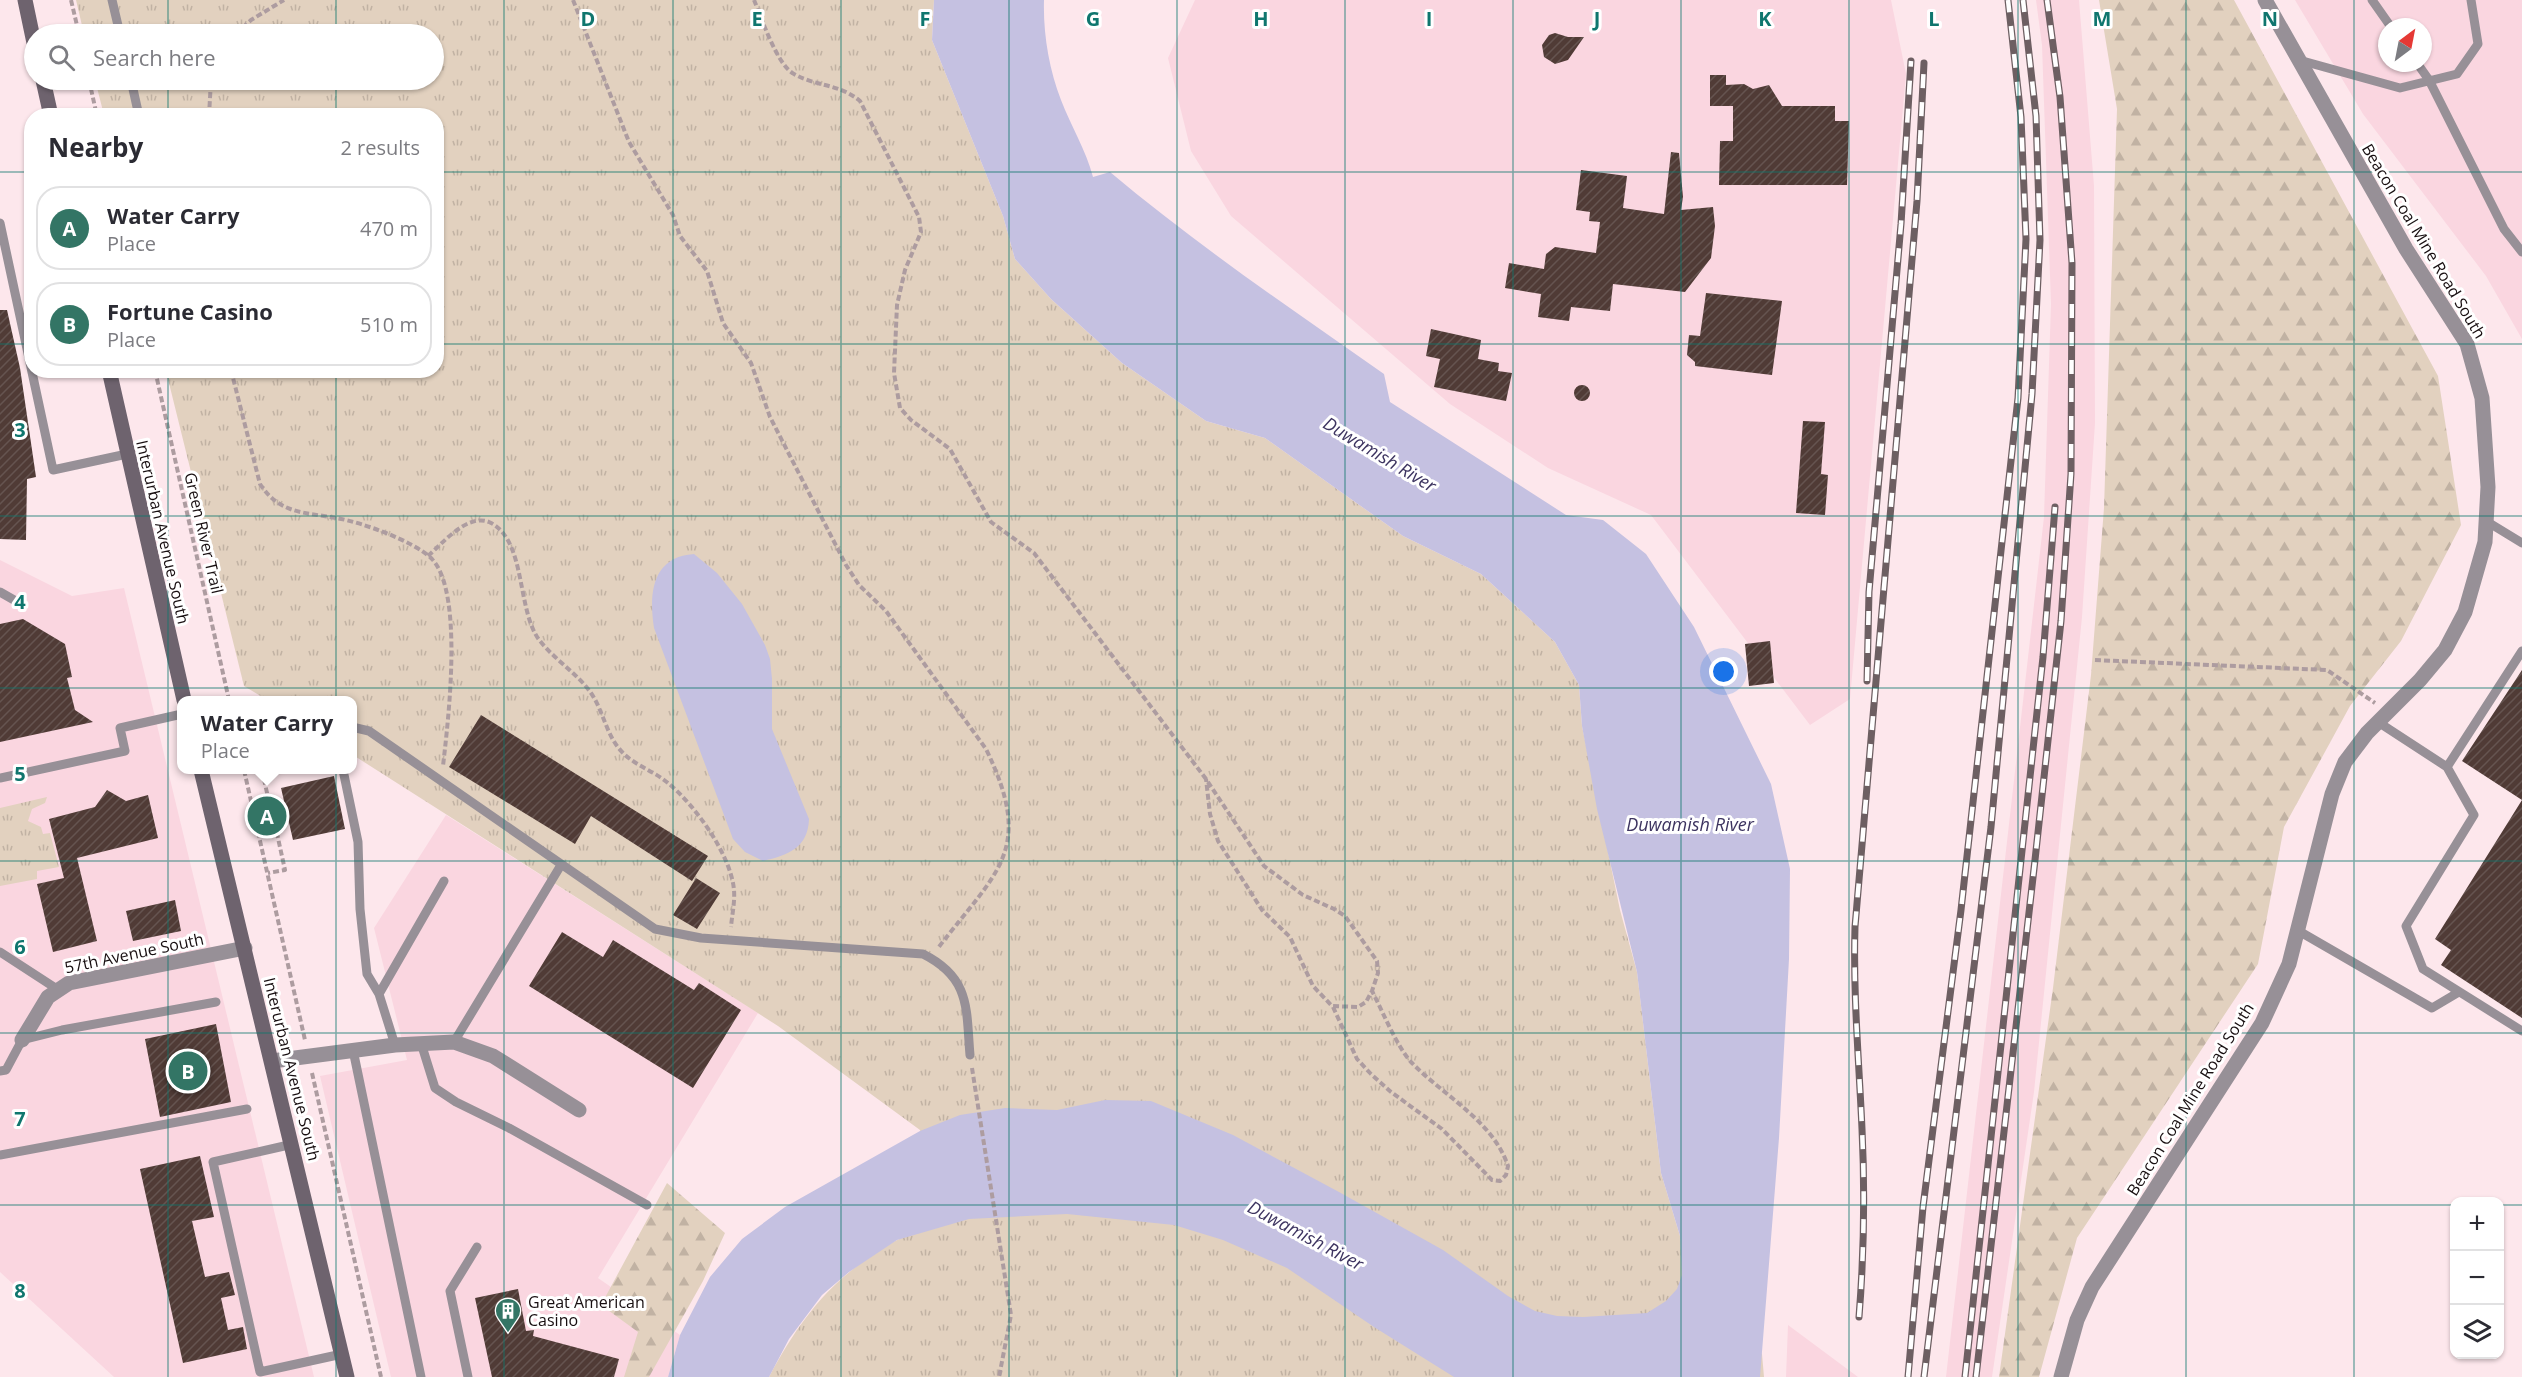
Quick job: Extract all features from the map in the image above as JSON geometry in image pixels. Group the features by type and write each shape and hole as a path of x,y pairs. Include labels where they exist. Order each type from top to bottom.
{"main road":[{"path":"25,0 30,24"},
{"path":"45,90 49,108"},
{"name":"Interurban Avenue South","path":"111,378 183,696"},
{"name":"Interurban Avenue South","path":"202,774 347,1377"}],"street":[{"name":"Beacon Coal Mine Road South","path":"2061,1377 2077,1320 2092,1287 2262,1023 2289,964 2332,794 2345,762 2445,650 2465,612 2485,542 2488,487 2482,398 2467,344 2406,249 2265,0"},
{"name":"57th Avenue South","path":"22,1040 43,1004 57,989 69,984 244,948"},
{"path":"272,1061 395,1045 454,1042 493,1056 579,1110"}],"lane":[{"path":"112,0 118,24"},
{"path":"2372,0 2385,18"},
{"path":"2299,60 2400,88 2457,74 2478,44 2471,0"},
{"path":"2423,72 2504,229 2522,252"},
{"path":"133,90 137,108"},
{"path":"0,223 24,335"},
{"path":"33,378 53,470 128,454"},
{"path":"2486,521 2522,543"},
{"path":"0,592 14,600"},
{"path":"2447,767 2522,651"},
{"path":"0,778 125,751 120,728 177,715"},
{"path":"2383,717 2447,767 2474,815 2406,926 2423,969 2522,1031"},
{"path":"357,728 369,731 655,929 730,940 923,954 954,978 964,993 970,1055"},
{"path":"344,774 358,842 360,909 367,974 379,994 395,1045"},
{"path":"454,1042 561,865"},
{"path":"379,994 444,881"},
{"path":"2297,930 2369,974 2432,1008 2459,992"},
{"path":"0,952 57,989"},
{"path":"0,1071 6,1070 22,1040 62,1030 216,1002"},
{"path":"421,1043 435,1088 456,1102 510,1128 647,1205"},
{"path":"353,1050 421,1377"},
{"path":"0,1155 247,1109"},
{"path":"292,1144 213,1162 260,1372 342,1354"},
{"path":"468,1377 450,1291 477,1247"}],"path":[{"path":"71,0 77,24"},
{"path":"247,24 284,0"},
{"path":"573,0 630,142 673,215 680,236 707,271 723,323 751,363 770,417 846,565 859,585 886,611 986,749 995,767 1008,807 1008,847 998,870 930,958"},
{"path":"754,0 782,62 792,74 846,90 860,101 919,217 921,232 905,270 897,305 894,373 900,408 911,420 950,449 991,522 1034,553 1206,779 1264,866 1303,895 1345,916 1377,961 1378,974 1372,991 1358,1007 1332,1006"},
{"path":"91,90 95,108"},
{"path":"209,108 210,90"},
{"name":"Green River Trail","path":"157,378 228,696"},
{"path":"233,378 260,484 269,498 284,508 350,520 417,548 428,556 440,574 446,596 452,650 448,724 441,781"},
{"path":"428,556 464,526 481,520 501,531 513,551 532,630 540,641 581,680 593,696 613,741 639,766 668,782 714,838 729,868 734,891 730,940"},
{"path":"2095,660 2327,670 2383,717"},
{"path":"263,774 269,802"},
{"path":"1206,779 1210,814 1218,841 1262,910 1290,937 1313,986 1332,1006 1357,1059 1391,1092 1443,1129 1492,1180 1500,1181 1506,1175 1508,1166 1496,1142 1467,1111 1410,1062 1372,991"},
{"path":"253,806 278,800 284,828 259,833"},
{"path":"268,873 285,870 276,829"},
{"path":"970,1055 1011,1315 999,1377"}],"shaded area":[{"path":"1195,0 1891,0 1906,74 1850,699 1810,725 1651,515 1548,468 1450,404 1231,216 1191,151 1168,58"},
{"path":"2036,0 2079,0 2094,186 2095,423 2082,617 2034,1092 1992,1377 1946,1377 2044,517 2051,304 2042,45"},
{"path":"2295,0 2522,0 2522,339 2486,276 2363,114"},
{"path":"0,560 72,596 124,588 314,1377 114,1377 0,1272"},
{"path":"446,815 758,1013 598,1278 680,1335 668,1377 391,1377 320,1076 407,1060 374,928"},
{"path":"1788,1325 1858,1377 1786,1377"}],"green space":[{"path":"76,0 934,0 932,40 1003,216 1015,259 1051,299 1122,363 1206,421 1265,438 1403,536 1481,574 1555,642 1579,685 1582,726 1620,910 1637,972 1661,1173 1680,1236 1762,1354 1764,1377 769,1377 807,1317 837,1283 873,1254 895,1241 934,1228 920,1130 778,1026 357,758 357,696 260,696 244,686 168,378 444,378 444,108 102,108 98,90 444,90 444,24 82,24"},
{"path":"2099,0 2234,0 2438,376 2461,525 2401,641 2350,706 2284,827 2258,964 2077,1238 2039,1377 1999,1377 2053,988 2091,675 2104,508 2117,109"},
{"path":"47,797 45,803 32,809 28,821 41,827 43,834 50,833 59,867 37,871 37,879 0,886 0,808"},
{"path":"667,1183 725,1233 703,1281 649,1377 624,1377 638,1332 601,1305"}],"water":[{"name":"Duwamish River","path":"934,0 1044,0 1046,38 1053,76 1093,177 1110,172 1210,251 1384,374 1390,402 1566,515 1603,520 1646,554 1694,627 1771,784 1790,869 1789,959 1779,1138 1760,1377 1454,1377 1374,1327 1287,1268 1223,1240 1174,1225 1067,1214 969,1219 897,1240 849,1272 822,1295 789,1339 769,1377 668,1377 680,1335 710,1277 742,1239 785,1207 920,1131 960,1115 1005,1108 1057,1110 1105,1100 1151,1101 1233,1135 1339,1192 1443,1250 1508,1296 1535,1311 1557,1316 1583,1317 1647,1313 1666,1301 1677,1289 1682,1275 1680,1236 1661,1173 1637,972 1597,809 1582,726 1579,685 1555,642 1481,574 1403,536 1265,438 1206,421 1122,363 1051,299 1015,259 1003,216 932,40"},
{"path":"694,554 717,573 742,604 765,645 770,659 772,679 772,729 809,819 805,837 795,849 763,861 745,852 733,839 654,628 653,591 661,570 669,562"}],"building":[{"path":"1555,33 1568,37 1584,37 1568,60 1555,64 1544,57 1542,45 1549,35"},
{"path":"1710,75 1726,75 1726,85 1744,84 1753,89 1769,85 1782,106 1835,106 1835,121 1849,121 1847,185 1719,185 1720,141 1733,141 1733,106 1710,106"},
{"path":"1671,152 1679,153 1683,197 1681,210 1713,207 1715,226 1711,258 1685,292 1613,284 1610,311 1571,307 1569,321 1538,317 1541,294 1505,288 1509,263 1544,269 1546,254 1555,247 1596,253 1600,222 1589,221 1590,212 1576,210 1581,170 1627,176 1623,208 1664,214"},
{"path":"1706,293 1782,301 1772,375 1695,366 1695,362 1687,355 1689,335 1700,336"},
{"path":"0,310 7,310 20,368 36,477 27,479 26,540 0,539"},
{"path":"1431,329 1481,340 1478,359 1499,363 1498,371 1512,373 1506,401 1434,387 1440,359 1426,356"},
{"path":"1582,385 1588,387 1590,393 1588,399 1582,401 1576,399 1574,393 1576,387"},
{"path":"1803,421 1825,422 1821,474 1828,475 1825,515 1796,513"},
{"path":"23,619 65,644 72,677 67,678 75,710 93,722 0,742 0,624"},
{"path":"1770,641 1774,683 1749,686 1745,644"},
{"path":"2522,670 2522,800 2462,761"},
{"path":"481,715 708,856 692,881 591,816 575,844 449,767"},
{"path":"334,776 345,829 293,840 281,788"},
{"path":"107,790 126,801 148,795 158,838 77,858 97,941 53,952 37,884 64,878 49,819 95,807"},
{"path":"2522,800 2522,1018 2441,965 2451,950 2435,939"},
{"path":"696,878 720,893 697,929 673,915"},
{"path":"175,900 181,931 133,941 126,911"},
{"path":"562,932 603,957 613,940 694,990 699,983 741,1010 693,1088 529,986"},
{"path":"216,1024 231,1102 160,1117 145,1039"},
{"path":"200,1156 214,1217 192,1221 205,1277 229,1272 235,1295 221,1298 228,1330 243,1327 247,1349 183,1363 140,1169"},
{"name":"Great American Casino","path":"518,1289 526,1331 534,1330 533,1336 619,1359 614,1377 492,1377 475,1298"}],"railway":[{"path":"1908,1377 1923,1207 1961,910 2018,398 2026,239 2021,117 2008,0"},
{"path":"1924,1377 1991,827 2032,394 2040,240 2036,116 2023,0"},
{"path":"1976,1377 2061,621 2071,474 2072,263 2060,97 2047,0"},
{"path":"1867,681 1869,592 1901,224 1911,61"},
{"path":"1859,1317 1864,1176 1855,927 1917,201 1924,63"},
{"path":"1965,1377 2043,657 2055,507"}],"place":[{"name":"Water Carry","path":"267,816"},
{"name":"Fortune Casino","path":"188,1071"},
{"name":"Great American Casino","path":"508,1334"}]}
